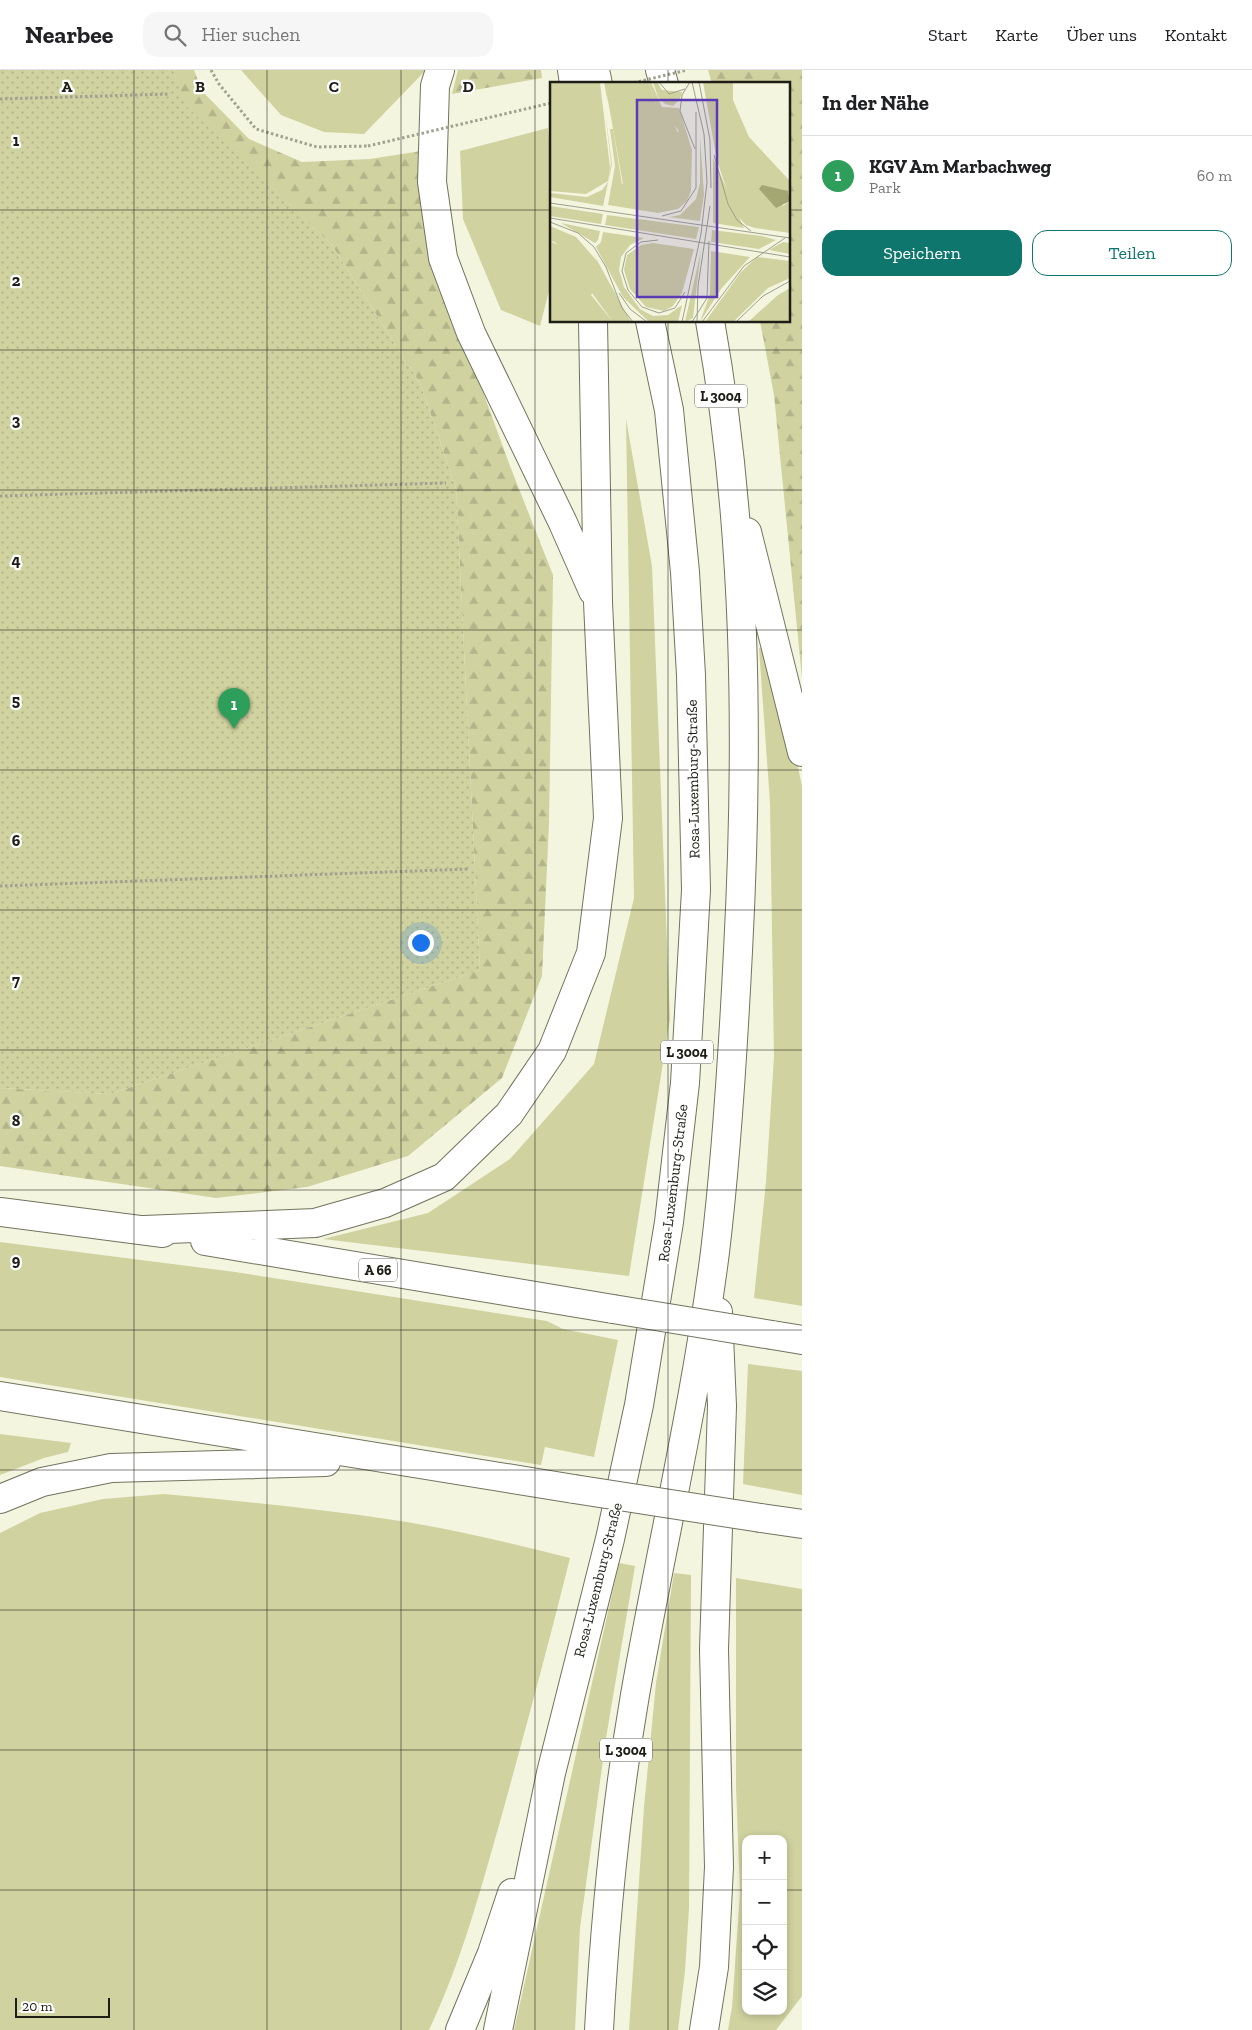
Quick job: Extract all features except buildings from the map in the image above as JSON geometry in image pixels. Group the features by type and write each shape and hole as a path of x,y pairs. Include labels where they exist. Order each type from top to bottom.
{"highway":[{"path":"440,70 435,86 432,182 443,258 471,333 563,523 598,602"},
{"path":"144,1230 315,1223 385,1203 444,1177 509,1114 552,1051 591,953 608,818 598,602 593,322"},
{"name":"Rosa-Luxemburg-Straße","path":"498,2030 551,1773 610,1540 639,1405 669,1222 686,1082 696,890 690,656 686,572 669,410 650,322"},
{"name":"L 3004","path":"598,2030 605,1920 621,1782 649,1619 700,1351 715,1251 733,1053 742,866 744,753 742,643 730,470 710,322"},
{"path":"730,470 802,752"},
{"name":"A 66","path":"0,1212 144,1230 802,1340"},
{"path":"704,2030 714,1967 719,1867 719,1778 714,1649 722,1406 715,1251"},
{"path":"0,1396 388,1460 802,1524"},
{"path":"0,1499 42,1482 111,1468 388,1460"},
{"path":"460,2030 492,1953 551,1773"}],"path":[{"path":"211,70 219,84 256,129 317,147 368,146 550,102"},
{"path":"637,82 686,70"},
{"path":"0,98 170,94"},
{"path":"0,496 446,483"},
{"path":"0,886 469,870"}],"green space":[{"path":"0,70 173,70 186,106 331,244 420,383 456,488 480,970 110,1094 0,1088"},
{"path":"173,70 194,70 202,91 249,139 302,162 370,159 421,151 437,266 510,466 553,575 549,823 542,976 502,1078 408,1156 307,1187 216,1198 0,1166 0,1088 110,1094 480,970 456,488 420,383 331,244 185,106"},
{"path":"241,70 426,70 364,134 324,132 281,115"},
{"path":"458,70 541,70 542,78 452,94"},
{"path":"708,70 802,70 802,678 774,395 760,322 790,322 790,82 711,82"},
{"path":"548,128 550,154 550,287 540,326 501,310 463,219 460,151"},
{"path":"626,419 652,566 670,1019 629,1276 323,1239 428,1213 510,1159 594,1064 634,898"},
{"path":"772,646 802,786 802,1306 754,1298 766,1182 774,1057 770,803 759,648"},
{"path":"0,1242 235,1272 547,1321 563,1329 618,1340 594,1457 545,1447 541,1465 0,1377"},
{"path":"748,1364 802,1371 802,1495 743,1484"},
{"path":"0,1434 71,1443 68,1452 44,1458 0,1475"},
{"path":"164,1494 304,1508 410,1523 479,1536 570,1558 529,1716 479,1895 452,1977 429,2030 0,2030 0,1533 40,1513 103,1499"},
{"path":"619,1563 635,1566 606,1738 580,1928 575,2030 514,2030"},
{"path":"674,1573 691,1575 689,1908 685,1971 678,2030 629,2030 644,1807 656,1683"},
{"path":"736,1578 802,1589 802,1996 776,2030 728,2030 732,2007 740,1893 736,1787"}],"place":[{"name":"KGV Am Marbachweg","path":"234,729"}]}
